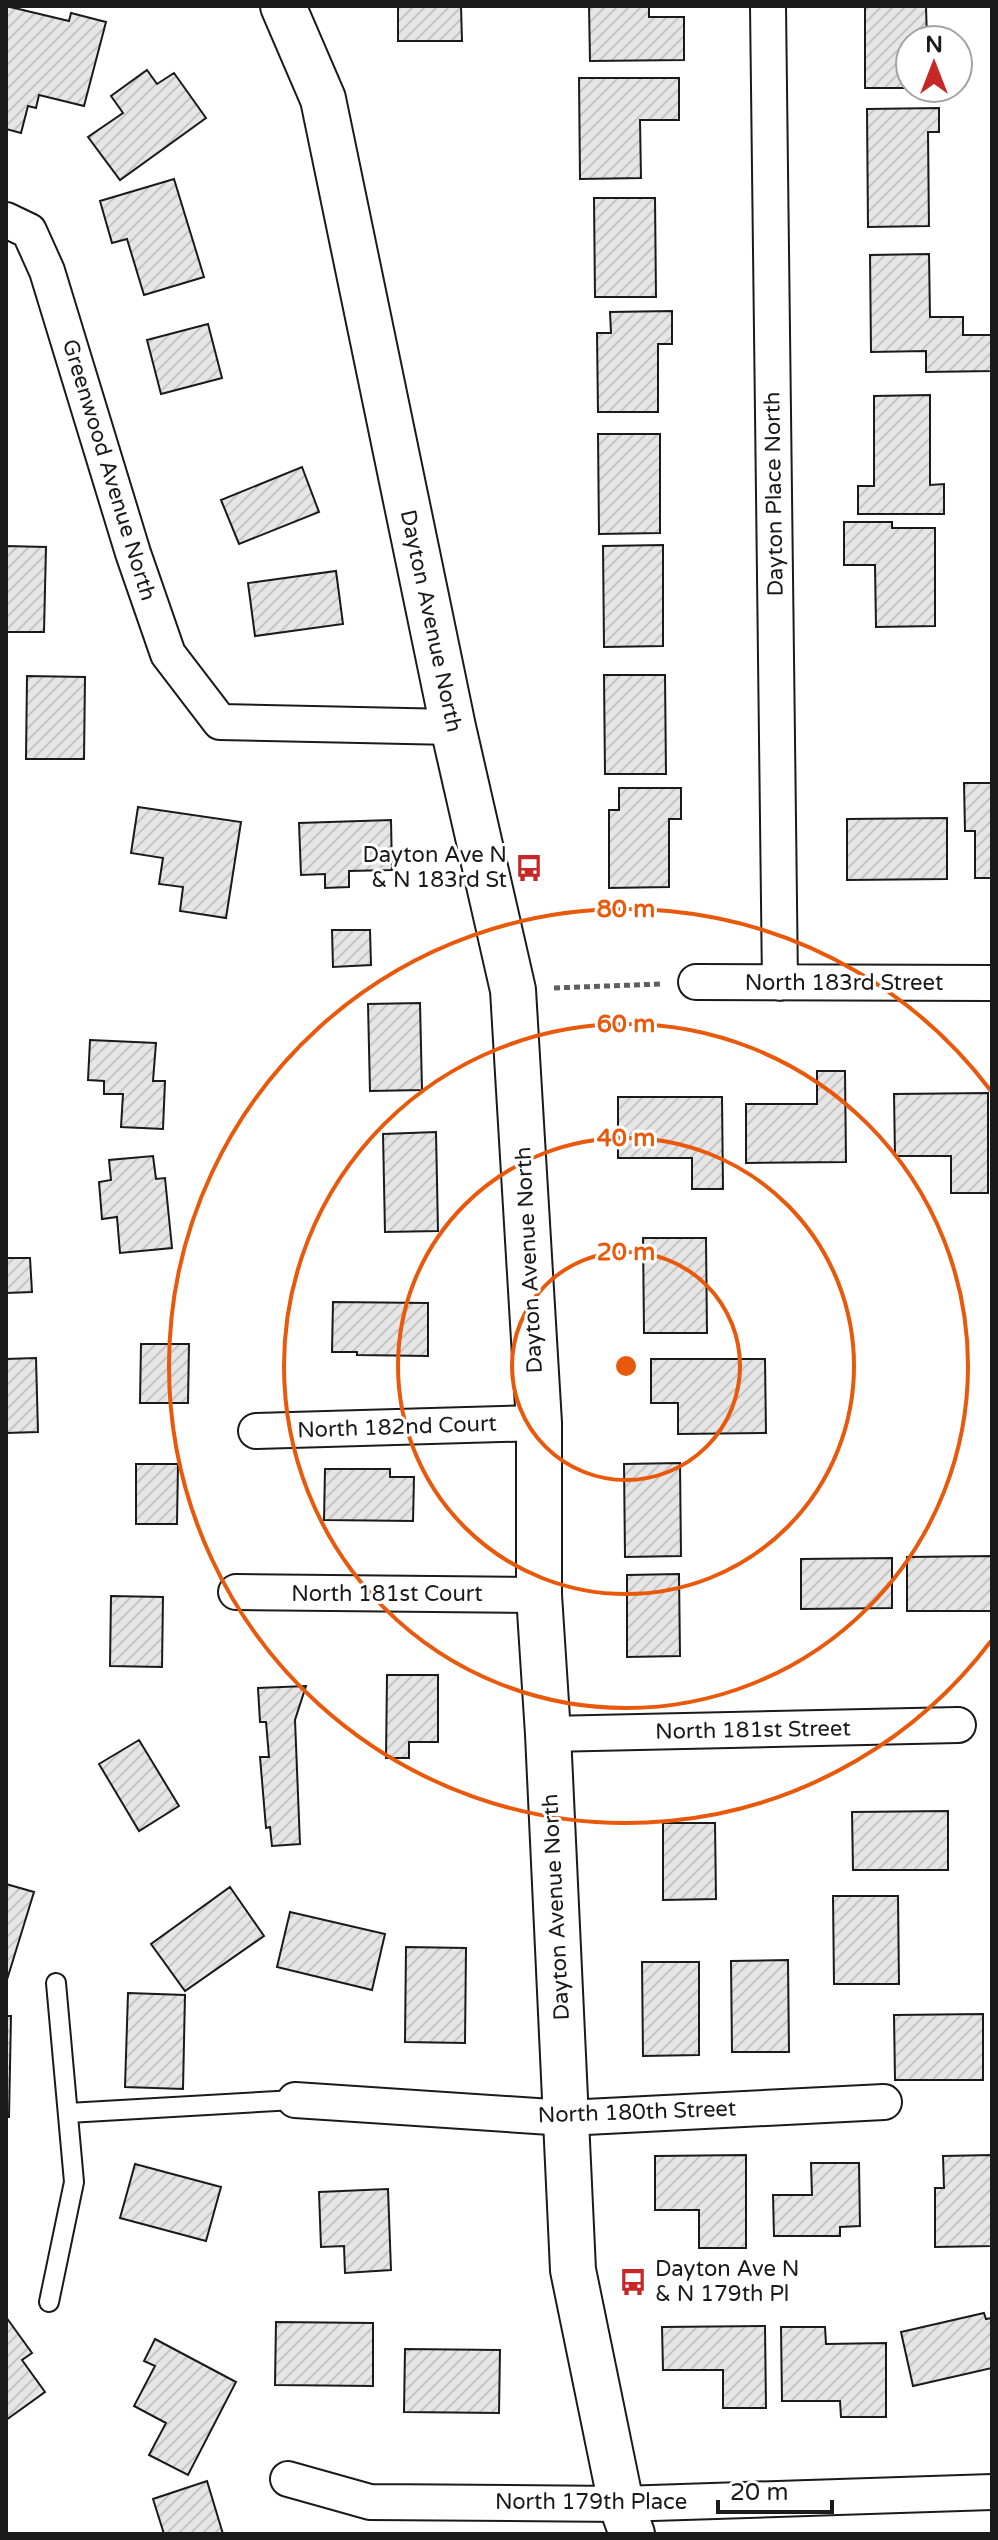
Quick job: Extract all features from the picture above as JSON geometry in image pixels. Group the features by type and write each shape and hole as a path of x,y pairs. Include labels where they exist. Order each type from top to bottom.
{"street":[{"name":"Dayton Avenue North","path":"283,6 323,99 453,727 513,990 539,1423 539,1595 573,2270 626,2519"},
{"name":"Dayton Place North","path":"768,6 780,983"},
{"name":"Greenwood Avenue North","path":"6,220 29,231 47,271 133,553 168,654 220,722 453,727"},
{"name":"North 183rd Street","path":"696,982 992,983"},
{"name":"North 182nd Court","path":"256,1431 539,1423"},
{"name":"North 181st Court","path":"236,1592 539,1595"},
{"name":"North 181st Street","path":"548,1734 958,1725"},
{"name":"North 180th Street","path":"295,2100 566,2118 884,2102"},
{"name":"North 179th Place","path":"288,2479 370,2502 626,2519 992,2492"}],"lane":[{"path":"49,2302 74,2182 56,1983"},
{"path":"68,2113 295,2100"}],"path":[{"path":"513,990 696,982"}],"building":[{"path":"6,6 69,21 71,13 106,22 84,106 39,95 36,108 28,106 21,133 6,129"},
{"path":"398,6 461,6 462,41 398,41"},
{"path":"589,6 649,6 649,17 684,17 684,60 590,61"},
{"path":"865,6 926,6 927,24 894,24 894,88 865,88"},
{"path":"147,70 157,84 174,73 206,118 120,180 88,137 123,113 111,96"},
{"path":"579,78 679,78 679,120 640,120 641,178 580,179"},
{"path":"939,108 939,132 928,132 929,226 868,227 867,109"},
{"path":"174,179 204,277 144,295 127,239 112,243 100,201"},
{"path":"594,198 655,198 656,297 595,297"},
{"path":"929,254 930,317 963,317 963,335 992,335 992,371 926,372 926,351 871,352 870,255"},
{"path":"672,311 672,344 658,344 658,412 598,412 597,333 611,333 610,312"},
{"path":"208,324 222,378 161,394 147,340"},
{"path":"930,395 930,485 944,484 944,514 858,514 858,486 874,486 874,396"},
{"path":"598,434 660,434 660,533 599,534"},
{"path":"302,467 319,512 239,544 221,500"},
{"path":"844,522 892,522 892,528 935,528 935,626 876,627 875,565 844,565"},
{"path":"663,545 663,646 604,647 603,546"},
{"path":"6,546 46,547 44,632 6,632"},
{"path":"336,571 343,624 255,636 248,583"},
{"path":"604,675 665,675 666,774 605,774"},
{"path":"27,676 85,677 84,759 26,759"},
{"path":"964,783 992,783 992,878 975,878 975,831 965,831"},
{"path":"619,788 681,788 681,819 669,819 669,887 609,888 609,810 619,810"},
{"path":"138,807 241,822 226,918 180,911 183,887 159,884 163,858 131,853"},
{"path":"947,818 947,879 847,880 847,819"},
{"path":"391,820 392,870 349,871 349,887 325,888 325,874 301,875 299,823"},
{"path":"332,930 370,930 371,965 333,967"},
{"path":"420,1003 422,1090 370,1091 368,1004"},
{"path":"90,1040 156,1043 153,1081 165,1081 163,1129 121,1127 123,1094 104,1094 104,1081 88,1080"},
{"path":"817,1071 845,1071 846,1162 746,1163 746,1104 817,1104"},
{"path":"988,1093 988,1193 951,1193 951,1156 895,1156 894,1094"},
{"path":"618,1097 722,1097 723,1189 692,1189 692,1158 618,1158"},
{"path":"436,1132 438,1231 385,1232 383,1134"},
{"path":"153,1156 156,1179 165,1178 172,1248 120,1253 117,1217 102,1219 99,1182 111,1180 109,1160"},
{"path":"643,1238 706,1238 707,1333 644,1333"},
{"path":"6,1258 30,1258 32,1292 6,1293"},
{"path":"333,1302 428,1303 428,1356 332,1352"},
{"path":"141,1344 189,1344 188,1403 140,1403"},
{"path":"36,1358 38,1432 6,1433 6,1359"},
{"path":"651,1359 765,1359 766,1433 678,1434 678,1403 651,1403"},
{"path":"680,1463 681,1556 625,1557 624,1464"},
{"path":"136,1464 178,1464 177,1524 136,1524"},
{"path":"325,1469 390,1469 390,1477 414,1477 413,1521 324,1520"},
{"path":"992,1556 992,1611 907,1611 907,1557"},
{"path":"892,1558 892,1608 801,1609 801,1559"},
{"path":"679,1574 680,1656 627,1657 627,1575"},
{"path":"111,1596 163,1597 162,1667 110,1666"},
{"path":"387,1675 438,1675 438,1742 409,1742 409,1758 386,1758"},
{"path":"306,1686 295,1720 300,1844 272,1846 270,1827 266,1828 260,1757 269,1757 266,1722 260,1722 258,1688"},
{"path":"139,1740 179,1806 139,1831 99,1764"},
{"path":"948,1811 948,1870 853,1870 852,1812"},
{"path":"663,1823 715,1823 716,1899 663,1900"},
{"path":"6,1884 34,1892 6,1983"},
{"path":"230,1887 264,1936 185,1991 151,1944"},
{"path":"833,1896 898,1896 899,1984 834,1984"},
{"path":"290,1912 385,1934 372,1990 277,1967"},
{"path":"406,1947 466,1948 465,2043 405,2042"},
{"path":"788,1960 789,2052 732,2052 731,1961"},
{"path":"642,1962 699,1962 699,2055 643,2056"},
{"path":"128,1993 185,1995 183,2089 125,2087"},
{"path":"983,2014 983,2080 895,2080 894,2015"},
{"path":"6,2016 11,2016 9,2117 6,2117"},
{"path":"746,2155 746,2248 699,2248 699,2210 655,2210 655,2156"},
{"path":"992,2155 992,2246 935,2247 935,2188 944,2188 943,2156"},
{"path":"811,2163 859,2163 860,2226 840,2227 840,2236 774,2236 773,2195 812,2195"},
{"path":"135,2164 221,2187 206,2241 120,2218"},
{"path":"388,2189 391,2270 345,2273 344,2246 321,2247 319,2192"},
{"path":"984,2313 986,2319 992,2318 992,2368 913,2386 901,2332"},
{"path":"6,2317 32,2353 22,2360 45,2392 6,2420"},
{"path":"276,2322 373,2323 373,2386 275,2385"},
{"path":"765,2326 766,2408 723,2408 723,2370 663,2370 662,2327"},
{"path":"781,2327 825,2327 826,2344 886,2343 886,2417 841,2417 840,2401 782,2401"},
{"path":"155,2339 236,2382 188,2475 149,2455 166,2423 134,2406 155,2366 144,2361"},
{"path":"405,2349 500,2350 499,2413 404,2412"},
{"path":"207,2481 223,2534 164,2534 153,2499"}],"place":[{"name":"Dayton Ave N & N 183rd St","path":"529,868"},
{"name":"Dayton Ave N & N 179th Pl","path":"633,2282"}]}
